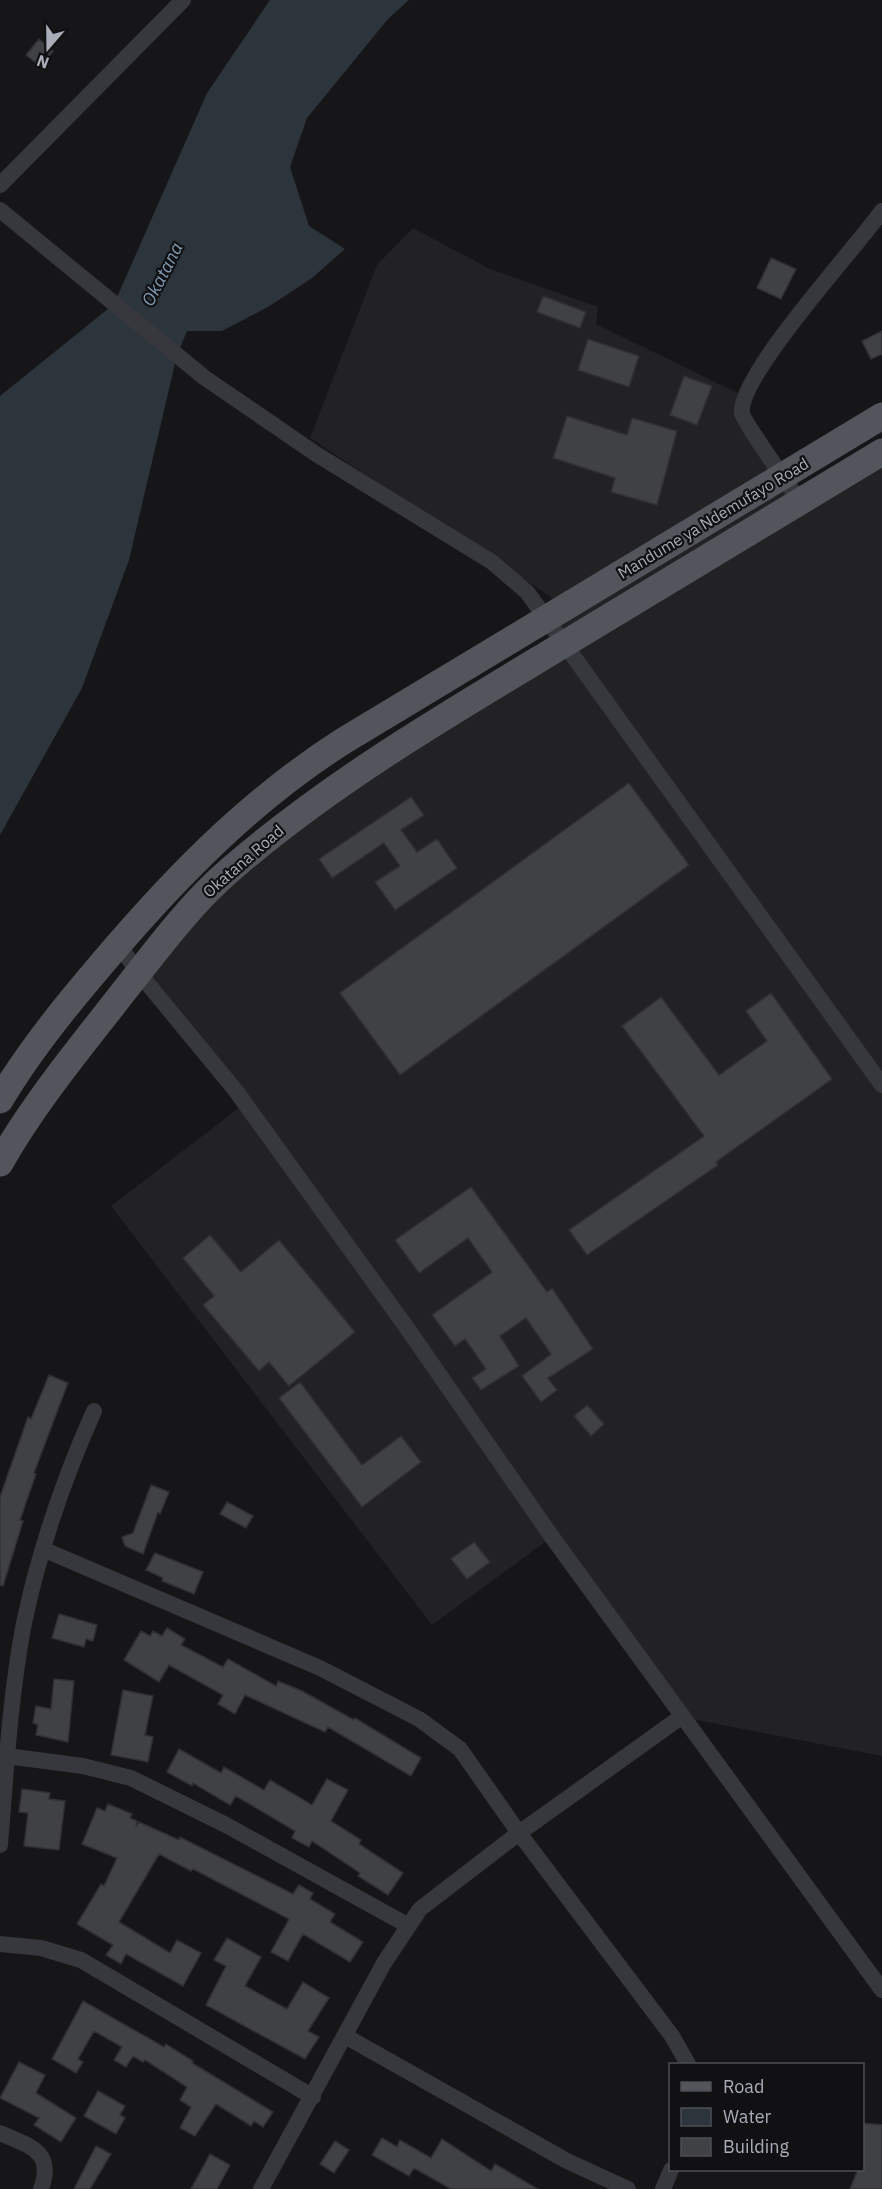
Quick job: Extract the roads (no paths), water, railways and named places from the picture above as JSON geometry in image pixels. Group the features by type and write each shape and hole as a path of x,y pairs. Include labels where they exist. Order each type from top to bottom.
{"main road":[{"name":"Mandume ya Ndemufayo Road","path":"544,620 882,416"},
{"name":"Mandume ya Ndemufayo Road","path":"565,644 882,452"},
{"name":"Okatana Road","path":"0,1100 44,1033 117,942 199,856 303,768 544,620"},
{"name":"Okatana Road","path":"0,1163 19,1129 138,972 194,905 229,870 340,783 408,738 565,644"}],"street":[{"path":"0,185 183,0"},
{"path":"0,210 205,378 316,454 492,562 527,592 544,620 565,644 882,1085"},
{"path":"800,501 742,415 744,396 770,351 882,211"},
{"path":"117,942 138,972 236,1091 407,1328 681,1717 882,1990"},
{"path":"0,1845 16,1672 25,1622 65,1484 94,1412"},
{"path":"45,1550 320,1668 418,1719 460,1749 519,1833 672,2036 687,2063"},
{"path":"261,2189 407,1925 437,1893 681,1717"},
{"path":"7,1756 83,1766 131,1778 226,1825 407,1925"},
{"path":"0,1944 41,1948 81,1960 313,2097"},
{"path":"345,2036 567,2161 628,2189"},
{"path":"0,2133 34,2148 46,2163 46,2174 41,2189"},
{"path":"663,2189 670,2171"}],"water":[{"name":"Okatana","path":"270,0 409,0 388,19 307,118 290,167 309,226 345,249 312,278 268,307 222,331 187,331 177,355 129,560 82,688 0,835 0,396 114,304 207,93"}]}
